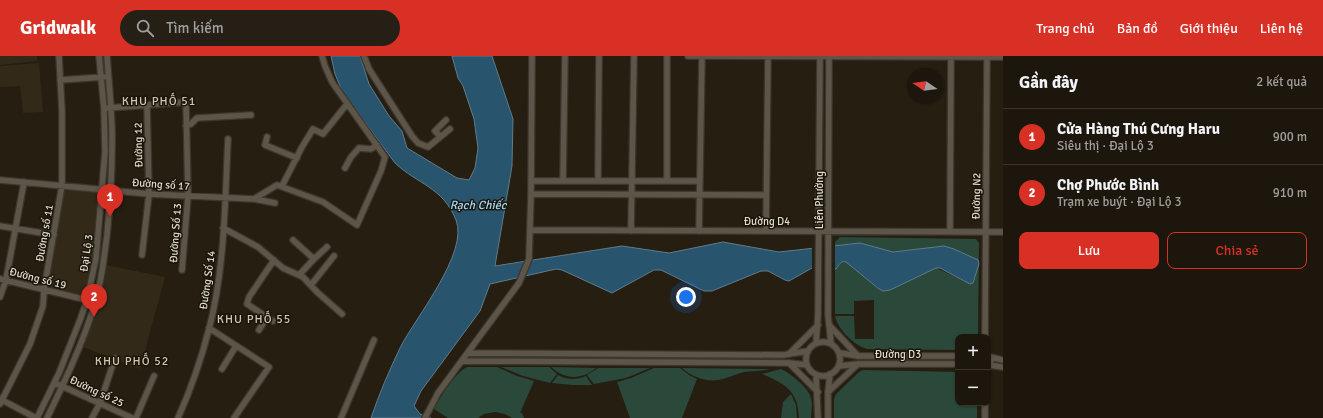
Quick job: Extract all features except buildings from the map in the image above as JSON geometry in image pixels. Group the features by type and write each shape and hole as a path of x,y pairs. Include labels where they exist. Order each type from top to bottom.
{"street":[{"name":"Đường số 11","path":"1,401 30,344 43,306 44,290 62,185 59,56"},
{"name":"Đại Lộ 3","path":"36,418 55,383 73,339 87,300 96,258 105,152 104,109 99,56"},
{"name":"Đại Lộ 3","path":"47,418 63,386 81,342 95,302 104,259 111,190 112,146 107,56"},
{"path":"254,199 277,185 282,186 323,202 357,225 381,172 385,157 328,75 322,56"},
{"path":"364,56 369,69 416,141 421,145 428,147 450,129"},
{"path":"425,416 435,397 521,279 529,259 531,230 532,56"},
{"path":"563,180 565,56"},
{"path":"598,56 598,181"},
{"path":"631,231 634,56"},
{"path":"667,56 667,181"},
{"path":"688,56 1003,57"},
{"path":"699,231 702,56"},
{"path":"766,231 768,56"},
{"name":"Liên Phường","path":"816,343 818,325 820,56"},
{"name":"Liên Phường","path":"829,56 828,270 829,325 831,343"},
{"path":"950,56 950,232"},
{"name":"Đường N2","path":"985,334 987,56"},
{"path":"60,80 109,77"},
{"name":"Đường Số 13","path":"147,105 186,102 188,196 182,270"},
{"path":"282,186 313,129 323,134 347,104"},
{"path":"104,109 147,105"},
{"name":"Đường 12","path":"142,255 149,194 147,105"},
{"path":"186,126 198,118 251,115"},
{"path":"440,136 435,131 446,120"},
{"path":"267,137 265,145 297,158"},
{"name":"Đường Số 14","path":"178,418 193,384 209,328 216,294 226,198 228,139"},
{"path":"345,168 351,157 359,148 371,149 377,145"},
{"name":"Đường số 17","path":"0,180 149,194 254,199 275,203"},
{"path":"531,181 700,181"},
{"path":"0,297 24,182"},
{"path":"531,194 766,195"},
{"path":"0,226 54,235"},
{"path":"223,228 258,248 283,268 303,277 342,314"},
{"name":"Đường D4","path":"531,230 1003,232"},
{"path":"293,240 314,259"},
{"path":"299,275 327,247"},
{"path":"311,285 334,256"},
{"path":"273,321 247,304 249,297 274,260"},
{"name":"Đường số 19","path":"3,279 95,302"},
{"path":"259,330 267,317"},
{"path":"788,354 818,325"},
{"path":"829,325 858,356"},
{"path":"209,328 269,368 234,418"},
{"path":"341,418 374,340"},
{"path":"816,343 831,343 840,353 839,366 835,372 830,374 824,376 816,375 807,365 806,357 808,351 816,343"},
{"path":"222,369 236,346"},
{"path":"468,353 759,355 788,354 808,351"},
{"name":"Đường D3","path":"840,353 858,356 955,356"},
{"path":"551,354 551,362"},
{"path":"656,354 656,362"},
{"path":"759,355 759,363"},
{"path":"936,356 936,364"},
{"path":"991,357 1003,360"},
{"path":"92,418 100,403 115,358"},
{"path":"462,361 789,363 807,365"},
{"path":"789,363 818,392"},
{"path":"828,392 858,364"},
{"name":"Đường D3","path":"839,366 858,364 955,364"},
{"path":"991,365 1003,368"},
{"path":"828,418 830,374"},
{"path":"816,375 818,392 818,418"},
{"path":"136,418 154,376"},
{"name":"Đường số 25","path":"55,383 132,418"},
{"path":"1,401 36,418"},
{"path":"985,406 985,418"}],"shaded area":[{"path":"0,56 37,56 37,61 0,65"},
{"path":"39,63 43,112 23,113 20,86 0,87 0,66"},
{"path":"64,188 98,190 92,256 84,296 47,286"},
{"path":"106,265 165,277 140,369 83,347 103,295"}],"green space":[{"path":"840,237 976,239 979,243 978,334 955,334 955,350 867,349 857,344 843,332 835,316 854,316 855,339 874,339 874,300 854,301 854,314 835,314 835,268 841,262 846,262 879,289 885,291 936,268 972,284 978,261 954,249 944,246 891,252 862,244 835,246 835,242"},
{"path":"467,367 497,367 517,376 534,381 520,413 522,413 524,418 512,418 505,414 495,412 484,414 478,418 448,418 434,409 453,380 462,370"},
{"path":"501,367 549,367 557,374 550,383 523,376"},
{"path":"551,367 596,368 585,375 574,377 562,374"},
{"path":"598,368 650,368 626,378 594,384 587,375"},
{"path":"654,368 680,368 697,379 682,418 630,418 617,382 631,378"},
{"path":"682,368 771,369 744,372 718,380 707,380 696,377 686,372"},
{"path":"781,369 799,381 810,394 812,403 811,418 799,418 796,401 789,389 762,374"},
{"path":"863,370 955,372 955,406 977,406 977,418 834,418 834,399 836,394"},
{"path":"558,375 572,379 586,376 592,385 552,383"},
{"path":"791,394 796,405 797,418 781,418 783,402"}],"water":[{"name":"Rạch Chiếc","path":"331,56 360,56 369,84 389,116 402,131 407,148 457,178 469,180 475,168 478,148 474,119 463,86 458,78 452,56 492,56 513,119 512,166 495,266 622,246 669,253 723,242 779,252 860,243 893,252 944,246 954,249 978,260 979,264 973,283 970,284 940,268 936,268 890,290 883,291 846,262 843,262 840,263 836,269 812,268 789,281 768,271 761,271 712,291 704,291 661,270 654,270 612,293 562,270 556,269 490,284 480,311 421,391 414,406 420,414 431,418 371,418 384,383 400,348 448,267 455,250 458,234 456,220 451,209 444,200 437,193 395,163 342,91 335,74"}],"pier":[{"path":"835,245 835,270 812,269 812,247"}],"place":[{"name":"Cửa Hàng Thú Cưng Haru","path":"110,217"},
{"name":"Chợ Phước Bình","path":"94,317"}],"district":[{"name":"KHU PHỐ 51","path":"159,101"},
{"name":"KHU PHỐ 55","path":"254,319"},
{"name":"KHU PHỐ 52","path":"132,361"}]}
